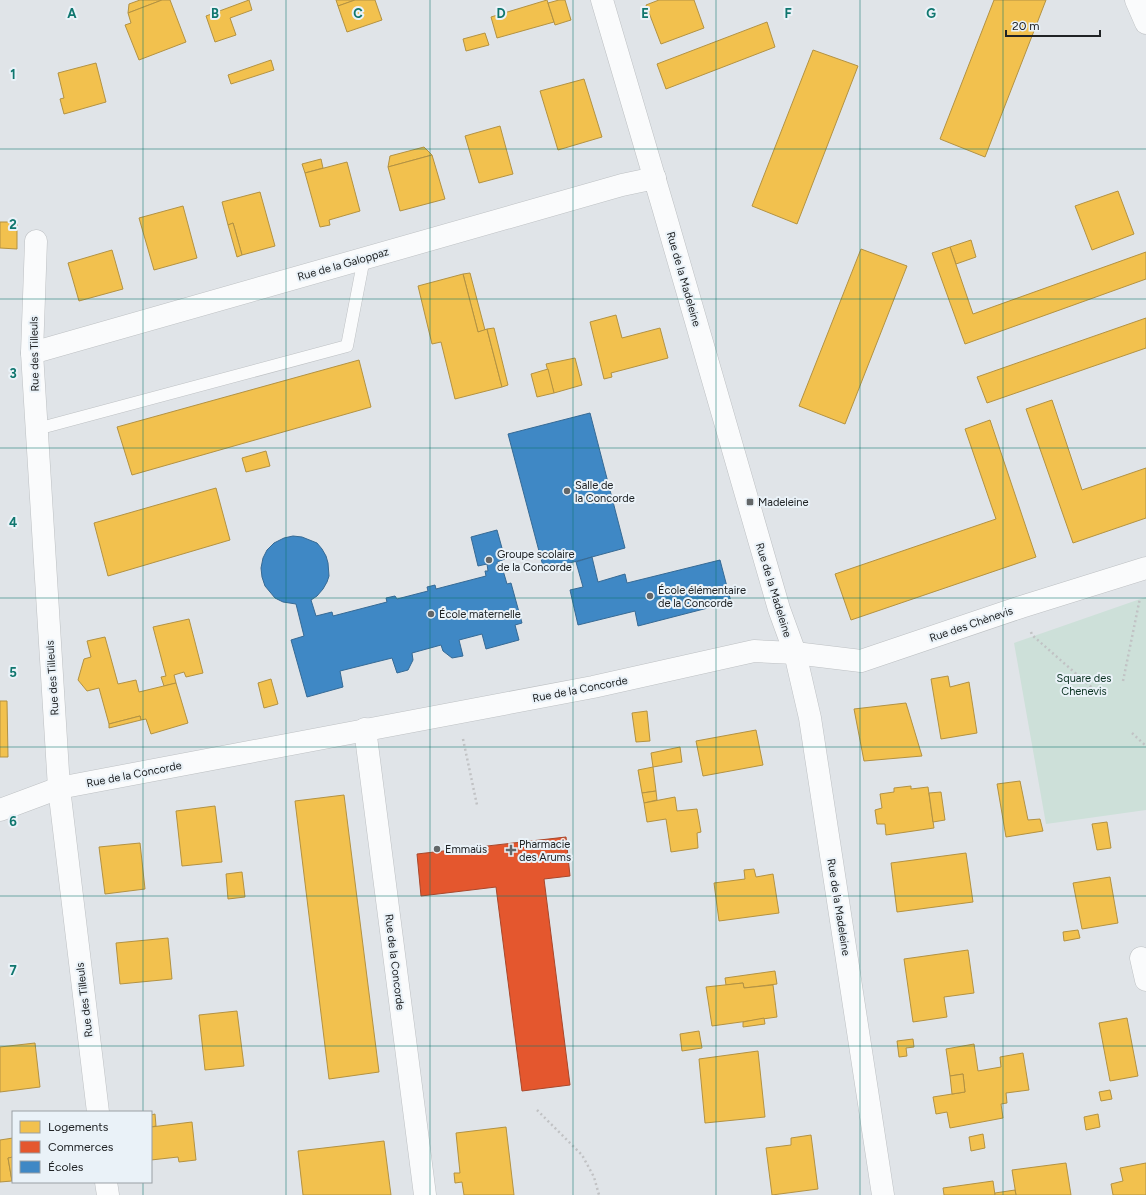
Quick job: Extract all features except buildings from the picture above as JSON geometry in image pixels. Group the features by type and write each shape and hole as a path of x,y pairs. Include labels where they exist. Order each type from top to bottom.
{"street":[{"name":"Rue de la Madeleine","path":"602,0 655,178 779,609 794,653 810,718 883,1195"},
{"path":"1136,0 1146,22"},
{"name":"Rue de la Galoppaz","path":"32,353 622,185 655,178"},
{"name":"Rue des Tilleuls","path":"36,241 32,353 59,788 98,1111"},
{"name":"Rue des Chènevis","path":"794,653 861,661 1021,607 1140,570"},
{"name":"Rue de la Concorde","path":"0,810 59,788 593,687 754,651 794,653"},
{"name":"Rue de la Concorde","path":"365,729 425,1195"},
{"path":"1141,958 1146,980"},
{"path":"106,1183 108,1195"}],"lane":[{"path":"37,429 347,346 364,258"}],"path":[{"path":"1123,681 1140,599 1140,570"},
{"path":"1021,607 1032,635 1098,693"},
{"path":"456,712 477,805"},
{"path":"1132,733 1146,746"},
{"path":"537,1110 582,1156 594,1177 599,1195"}],"green space":[{"name":"Square des Chenevis","path":"1146,597 1146,810 1046,824 1014,643"}],"place":[{"name":"Salle de la Concorde","path":"567,491"},
{"name":"Madeleine","path":"750,502"},
{"name":"Groupe scolaire de la Concorde","path":"489,560"},
{"name":"École élémentaire de la Concorde","path":"650,596"},
{"name":"École maternelle","path":"431,614"},
{"name":"Emmaüs","path":"437,849"},
{"name":"Pharmacie des Arums","path":"511,850"}]}
